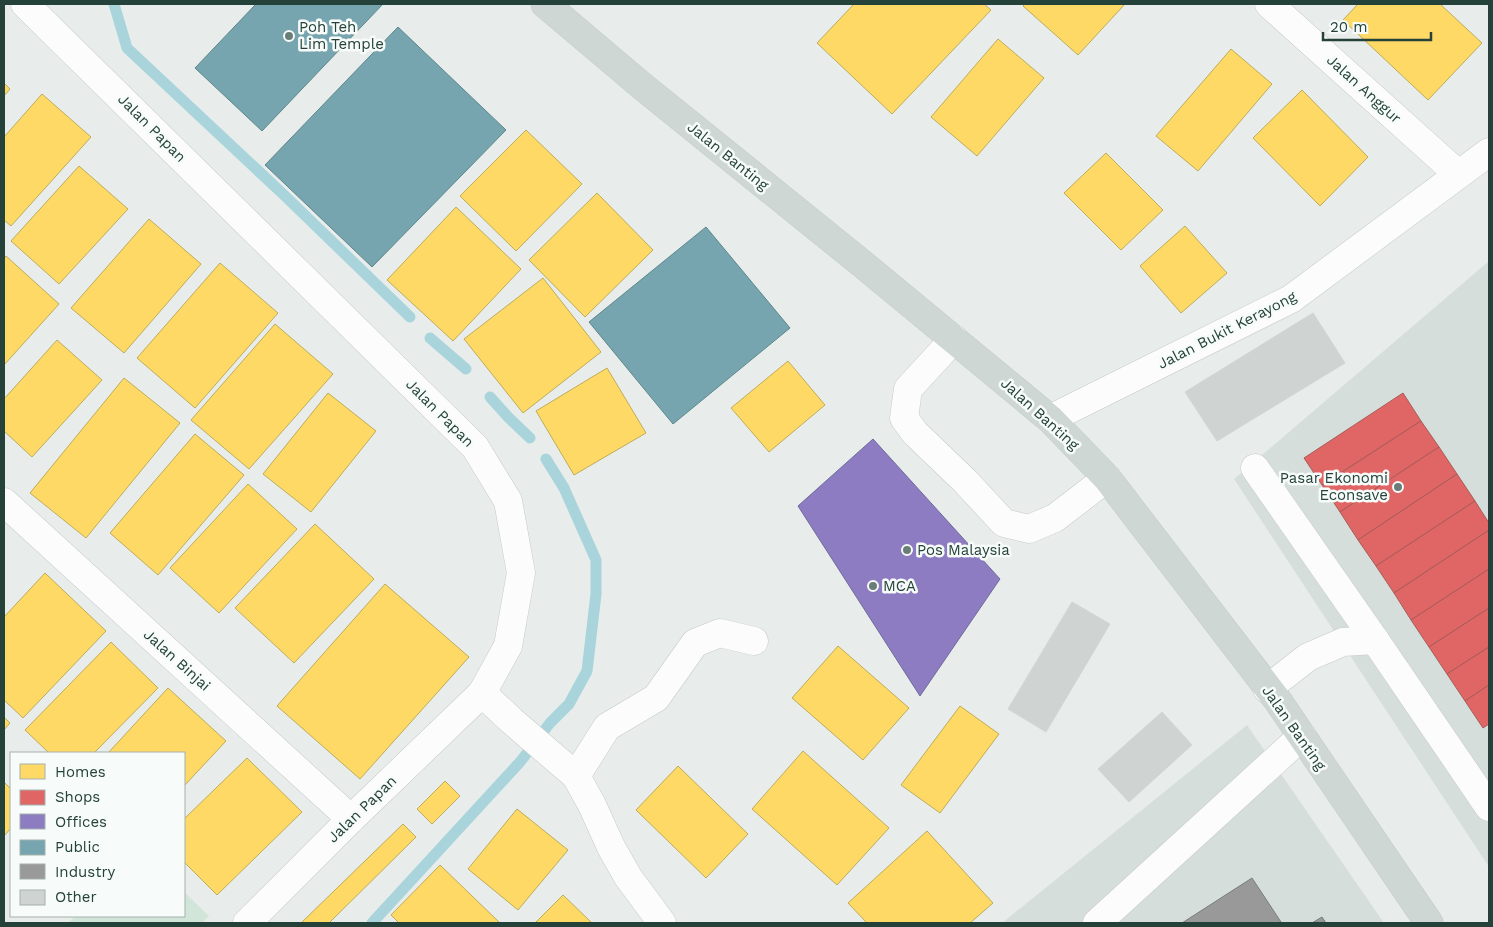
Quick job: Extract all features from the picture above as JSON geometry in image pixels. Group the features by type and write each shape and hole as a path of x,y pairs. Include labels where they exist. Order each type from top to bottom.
{"main road":[{"name":"Jalan Banting","path":"545,4 642,86 1050,419 1107,478 1278,701 1429,923"}],"street":[{"name":"Jalan Papan","path":"25,4 476,447 508,502 522,573 508,646 482,693 351,819 247,923"},
{"name":"Jalan Anggur","path":"1269,4 1458,174"},
{"name":"Jalan Bukit Kerayong","path":"1050,419 1291,300 1489,152"},
{"path":"954,339 908,389 904,418 915,433 965,481 1004,524 1029,529 1055,518 1107,478"},
{"path":"1255,468 1489,807"},
{"name":"Jalan Binjai","path":"4,502 351,819"},
{"path":"576,776 608,727 656,698 695,643 720,633 754,641"},
{"path":"1267,689 1308,656 1343,642 1375,640"},
{"path":"482,693 576,776 628,877 662,923"},
{"path":"1097,923 1302,736"}],"shaded area":[{"path":"1489,261 1489,867 1234,479"},
{"path":"1247,725 1384,923 1002,923"}],"green space":[{"path":"185,893 209,916 202,923 68,923 74,917 185,917"}],"building: Homes":[{"path":"854,4 984,4 991,10 892,114 817,43"},
{"path":"1025,4 1125,4 1078,55 1023,6"},
{"path":"1358,4 1440,4 1482,43 1428,100 1343,20"},
{"path":"998,39 1044,78 977,156 931,117"},
{"path":"1231,49 1272,84 1198,171 1156,136"},
{"path":"4,83 10,89 4,96"},
{"path":"1302,90 1368,157 1320,206 1253,138"},
{"path":"42,94 91,137 11,226 4,220 4,137"},
{"path":"526,130 582,184 516,251 460,196"},
{"path":"1106,153 1163,210 1121,250 1064,193"},
{"path":"79,166 128,209 59,284 11,241"},
{"path":"597,193 653,250 585,317 529,260"},
{"path":"456,207 521,269 453,341 387,280"},
{"path":"149,219 201,264 124,353 71,308"},
{"path":"1185,226 1227,273 1181,313 1140,266"},
{"path":"6,256 59,304 4,365 4,259"},
{"path":"220,263 278,313 195,408 137,358"},
{"path":"543,278 601,352 523,413 464,339"},
{"path":"275,324 333,374 249,469 191,420"},
{"path":"57,340 102,380 32,457 4,431 4,399"},
{"path":"788,361 825,405 769,452 731,408"},
{"path":"607,368 646,433 574,475 536,411"},
{"path":"124,378 180,423 86,538 30,493"},
{"path":"328,393 376,431 311,512 263,474"},
{"path":"195,434 244,475 158,575 110,533"},
{"path":"248,484 297,529 219,613 170,568"},
{"path":"315,524 374,579 294,663 235,608"},
{"path":"45,573 106,631 23,718 4,700 4,617"},
{"path":"385,584 469,657 360,779 277,706"},
{"path":"111,642 158,688 95,752 48,752 25,730"},
{"path":"838,646 909,708 863,760 792,698"},
{"path":"168,688 226,741 185,785 185,752 109,752"},
{"path":"960,706 999,734 940,813 901,785"},
{"path":"4,717 10,723 4,730"},
{"path":"803,751 889,828 837,885 752,809"},
{"path":"247,758 302,812 217,895 185,863 185,818"},
{"path":"678,766 748,834 706,878 636,810"},
{"path":"445,781 460,796 432,824 417,809"},
{"path":"4,782 10,788 10,829 4,836"},
{"path":"517,809 568,850 518,910 468,869"},
{"path":"403,824 416,837 329,923 301,923"},
{"path":"927,831 993,903 970,923 867,923 848,903"},
{"path":"440,865 500,923 399,923 391,915"},
{"path":"563,895 592,923 535,923"}],"building: Shops":[{"path":"1403,393 1421,421 1322,485 1304,458"},
{"path":"1421,421 1439,447 1340,512 1322,485"},
{"path":"1439,447 1457,474 1358,540 1340,512"},
{"path":"1457,474 1475,501 1376,566 1358,540"},
{"path":"1475,501 1489,523 1489,530 1394,593 1376,566"},
{"path":"1489,530 1489,569 1411,620 1394,593"},
{"path":"1489,569 1489,608 1429,647 1411,620"},
{"path":"1489,608 1489,647 1447,674 1429,647"},
{"path":"1489,647 1489,685 1465,701 1447,674"},
{"path":"1489,685 1489,724 1483,728 1465,701"}],"building: Offices":[{"path":"873,439 1000,579 920,696 798,506"}],"building: Public":[{"name":"Poh Teh Lim Temple","path":"256,4 383,4 262,131 195,68"},
{"path":"398,27 506,130 372,267 265,165"},
{"path":"706,227 790,328 673,424 589,322"}],"building: Industry":[{"path":"1252,878 1281,922 1182,923"},
{"path":"1322,917 1326,923 1312,923"}],"building: Other":[{"path":"1313,313 1345,363 1217,441 1185,392"},
{"path":"1072,602 1110,624 1046,732 1008,709"},
{"path":"1162,712 1192,745 1129,802 1098,769"}],"waterway":[{"path":"114,4 127,48 283,194 410,317"},
{"path":"430,338 466,369"},
{"path":"490,397 530,438"},
{"path":"372,923 520,762 550,723 569,704 587,671 596,594 596,560 564,488 546,459"}],"place":[{"name":"Poh Teh Lim Temple","path":"289,36"},
{"name":"Pasar Ekonomi Econsave","path":"1398,487"},
{"name":"Pos Malaysia","path":"907,550"},
{"name":"MCA","path":"873,586"}]}
